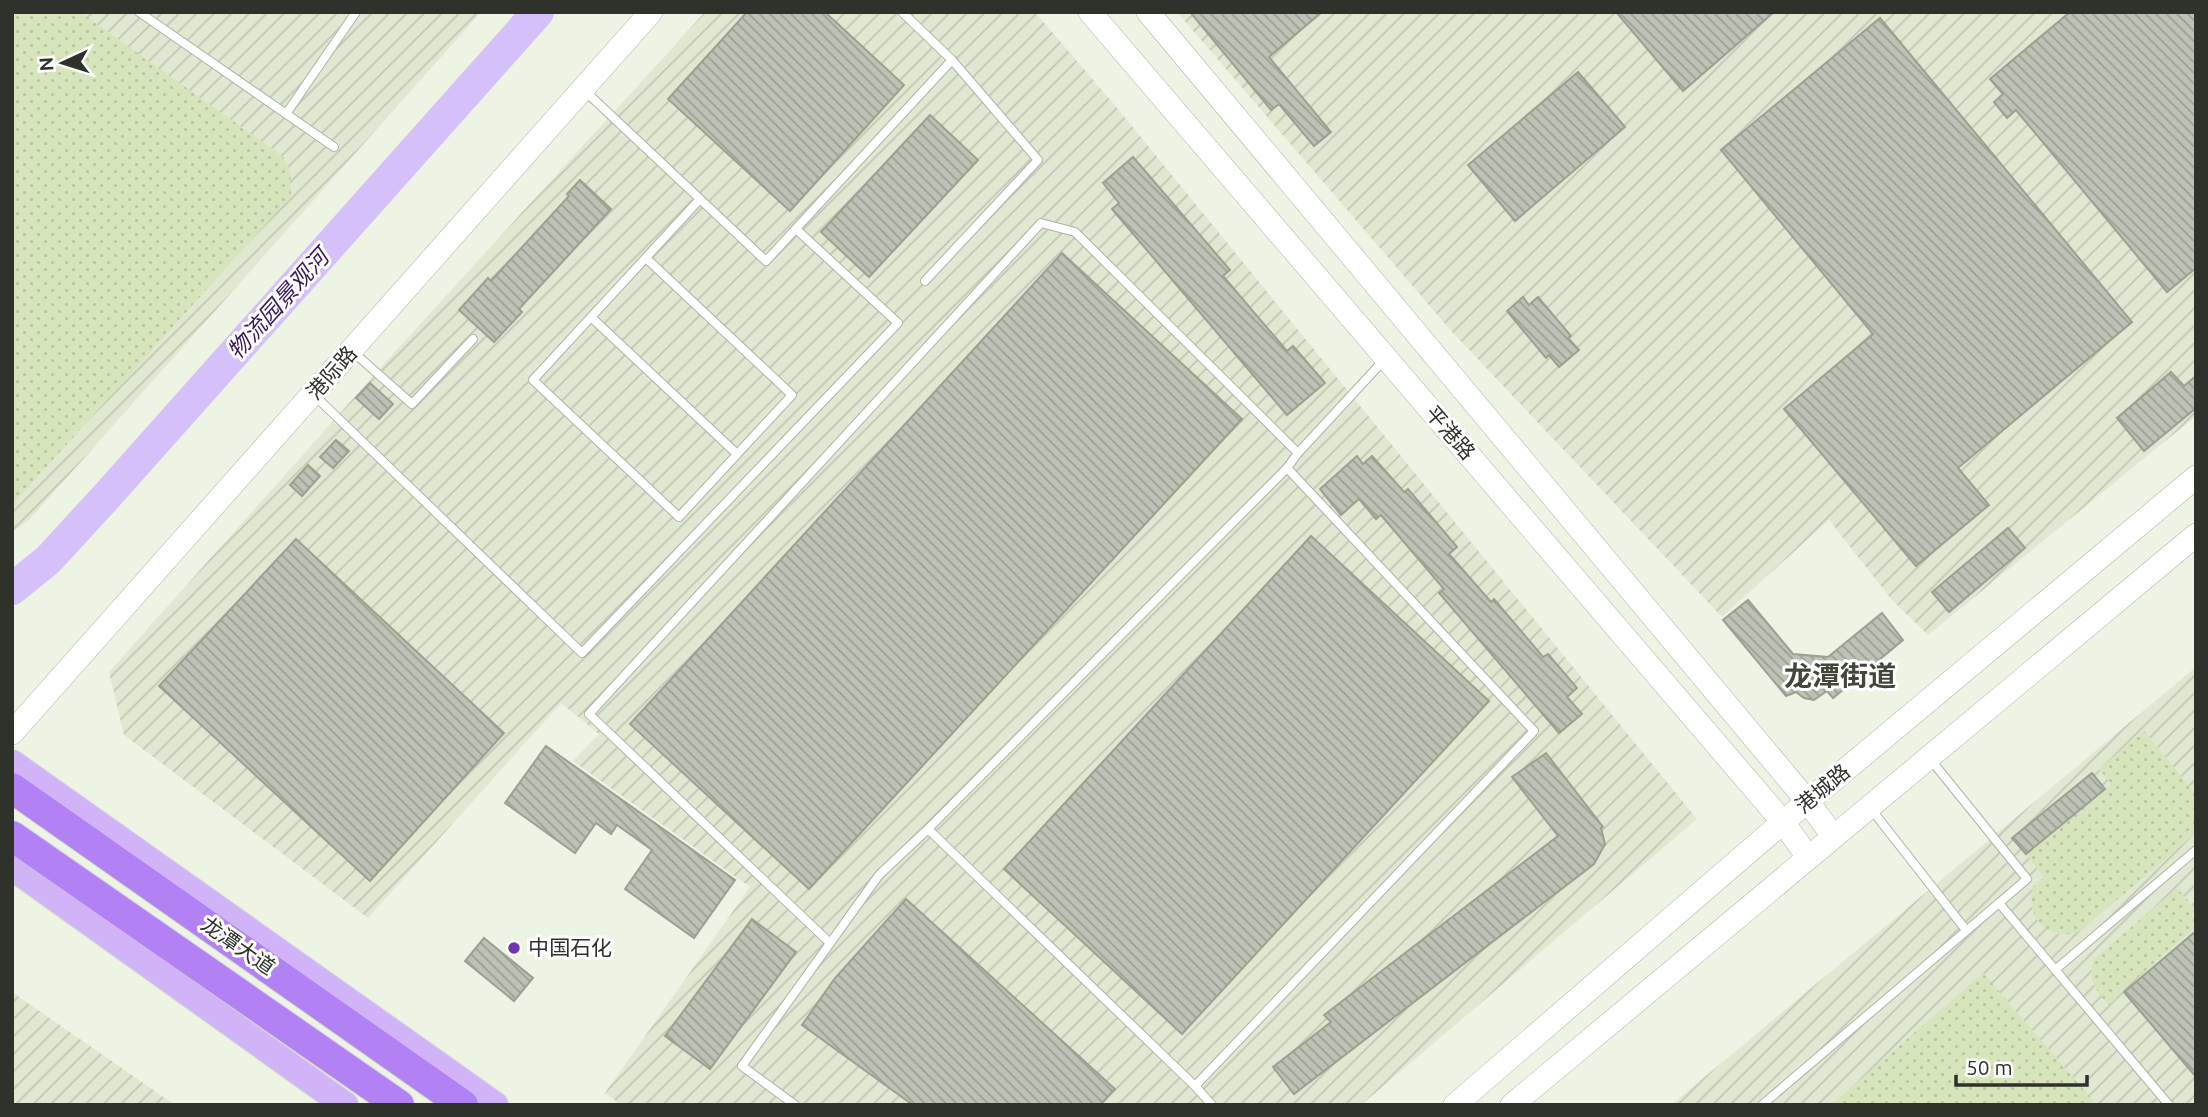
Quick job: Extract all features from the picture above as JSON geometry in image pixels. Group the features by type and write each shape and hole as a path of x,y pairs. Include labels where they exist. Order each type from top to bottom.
{"highway":[{"name":"龙潭大道","path":"12,788 463,1105"},
{"name":"龙潭大道","path":"12,836 399,1105"}],"main road":[{"path":"12,764 495,1105"},
{"path":"12,867 345,1105"}],"street":[{"name":"港际路","path":"12,733 651,12"},
{"name":"平港路","path":"1090,12 1783,822 1808,857"},
{"name":"平港路","path":"1148,12 1808,802 1833,836"},
{"name":"港城路","path":"1455,1105 1783,822 2196,477"},
{"name":"港城路","path":"1512,1105 2196,535"}],"lane":[{"path":"139,12 334,147"},
{"path":"286,114 356,12"},
{"path":"902,12 952,60 1038,160 925,281"},
{"path":"583,89 766,261 952,60"},
{"path":"646,258 792,395 679,517 533,380 700,199"},
{"path":"830,943 589,714 1041,223 1074,232 1298,453"},
{"path":"314,395 582,653 898,323 796,229"},
{"path":"591,317 737,454"},
{"path":"352,351 412,404 472,339"},
{"path":"795,1105 741,1066 879,875 928,830 1287,468 1385,358"},
{"path":"1195,1086 1534,731 1287,468"},
{"path":"1762,1105 2027,879 1928,757"},
{"path":"1869,807 1966,930"},
{"path":"928,830 1212,1105"},
{"path":"2055,970 2196,850"},
{"path":"1999,903 2169,1105"}],"shaded area":[{"path":"12,12 481,12 29,520 12,532"},
{"path":"705,12 1035,12 1118,109 1697,819 1361,1105 621,1105 605,1093 750,887 573,761 599,734 561,703 368,918 124,735 109,672 391,356"},
{"path":"1177,12 2196,12 2196,416 1928,635 1892,600 1829,520 1722,617 1453,333"},
{"path":"2196,667 2196,1105 1671,1105"},
{"path":"12,992 175,1105 12,1105"}],"green space":[{"path":"12,12 80,12 282,156 290,170 291,196 12,505"},
{"path":"2144,731 2196,794 2196,833 2080,931 2059,934 2050,931 2036,918 2032,908 2033,887 2044,877 2026,854 2111,784 2099,769"},
{"path":"2177,888 2196,910 2191,915 2196,920 2196,927 2115,996 2116,999 2109,1005 2092,979 2094,959"},
{"path":"1983,973 2097,1105 1831,1105"}],"building":[{"path":"747,12 825,12 904,85 790,211 668,99"},
{"path":"1190,12 1322,12 1269,57 1331,132 1314,146 1279,104 1271,110"},
{"path":"1616,12 1774,12 1683,91"},
{"path":"2070,12 2196,12 2196,268 2167,292 2016,110 2007,118 1994,102 2003,94 1990,79"},
{"path":"1880,18 2132,322 1958,468 1989,505 1916,566 1784,409 1873,334 1721,150"},
{"path":"1578,72 1625,127 1515,221 1468,165"},
{"path":"930,115 978,160 869,277 821,232"},
{"path":"1133,157 1230,270 1223,276 1287,351 1293,346 1325,383 1287,415 1112,209 1119,203 1103,183"},
{"path":"580,180 611,209 519,309 522,312 494,342 459,310 488,278 491,281 569,196 567,194"},
{"path":"1062,253 1242,419 809,889 630,724"},
{"path":"1523,297 1529,305 1538,297 1571,336 1568,338 1579,350 1559,367 1549,355 1546,358 1507,311"},
{"path":"2171,372 2184,386 2196,376 2196,408 2144,451 2117,418"},
{"path":"370,383 393,404 379,419 356,398"},
{"path":"336,440 349,451 333,468 320,457"},
{"path":"1357,456 1363,464 1372,456 1404,492 1408,489 1457,547 1449,554 1491,602 1494,599 1543,657 1548,654 1577,688 1567,697 1582,714 1559,733 1439,593 1444,589 1381,515 1376,519 1359,499 1341,515 1320,489"},
{"path":"308,465 320,476 302,496 290,485"},
{"path":"2008,528 2025,548 1949,612 1932,592"},
{"path":"1311,536 1489,701 1182,1034 1004,869"},
{"path":"296,539 504,733 370,881 159,686"},
{"path":"1748,600 1793,654 1828,657 1882,613 1903,640 1833,698 1827,691 1814,700 1804,698 1796,692 1786,696 1723,620"},
{"path":"546,746 735,880 694,938 625,889 652,850 617,825 611,834 596,823 575,853 505,803"},
{"path":"1546,753 1603,827 1601,828 1605,844 1594,864 1294,1094 1273,1067 1331,1022 1324,1015 1558,836 1512,777"},
{"path":"2092,773 2105,789 2026,854 2012,838"},
{"path":"906,899 1115,1089 1100,1105 913,1105 802,1025 835,978"},
{"path":"752,919 796,952 710,1069 665,1036"},
{"path":"2196,931 2196,1077 2124,992"},
{"path":"484,938 533,978 514,1001 465,961"}],"waterway":[{"name":"物流园景观河","path":"12,589 48,560 105,498 538,12"}],"place":[{"name":"中国石化","path":"514,948"}],"district":[{"name":"龙潭街道","path":"1840,676"}]}
